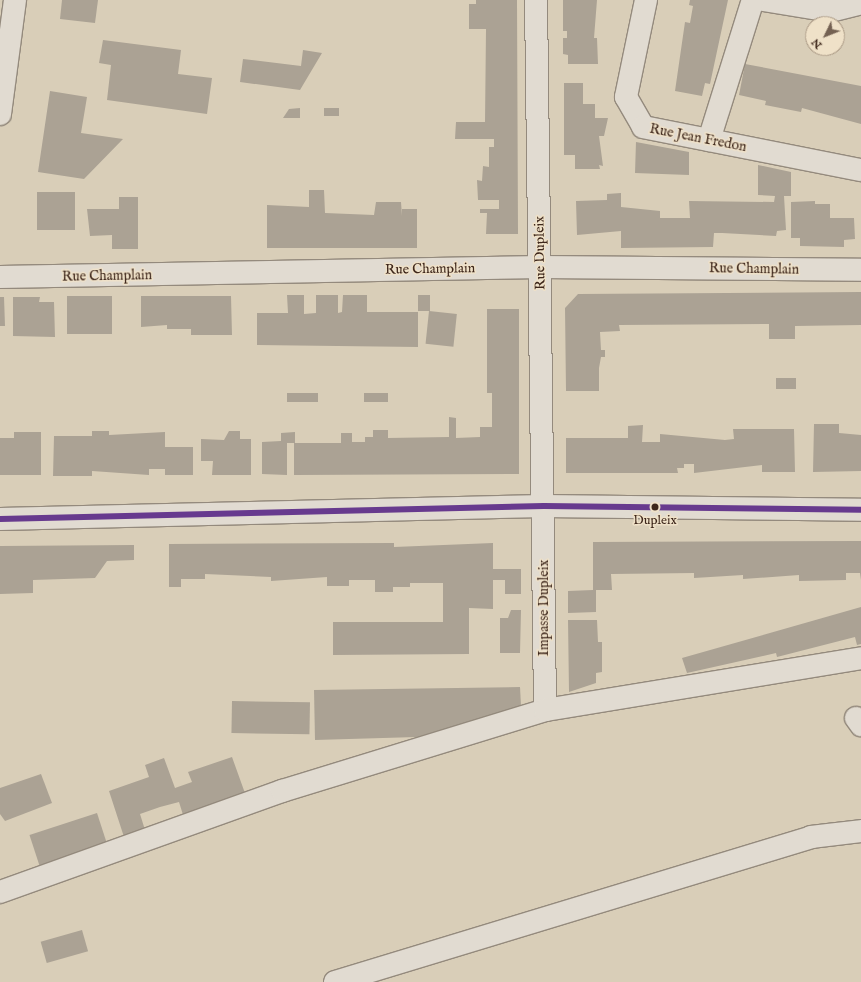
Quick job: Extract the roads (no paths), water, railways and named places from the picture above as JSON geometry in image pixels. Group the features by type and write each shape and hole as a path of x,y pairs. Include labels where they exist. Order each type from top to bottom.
{"street":[{"path":"0,114 15,0"},
{"name":"Rue Dupleix","path":"536,0 544,506"},
{"name":"Rue Jean Fredon","path":"646,0 626,97 643,127 861,170"},
{"path":"708,140 753,0"},
{"path":"763,0 830,11 861,3"},
{"name":"Rue Champlain","path":"0,277 540,267 861,270"},
{"path":"0,519 544,506 861,510"},
{"name":"Impasse Dupleix","path":"544,506 545,710"},
{"path":"0,892 282,791 545,710 861,658"},
{"path":"334,982 811,837 861,831"}],"place":[{"name":"Dupleix","path":"655,507"}]}
